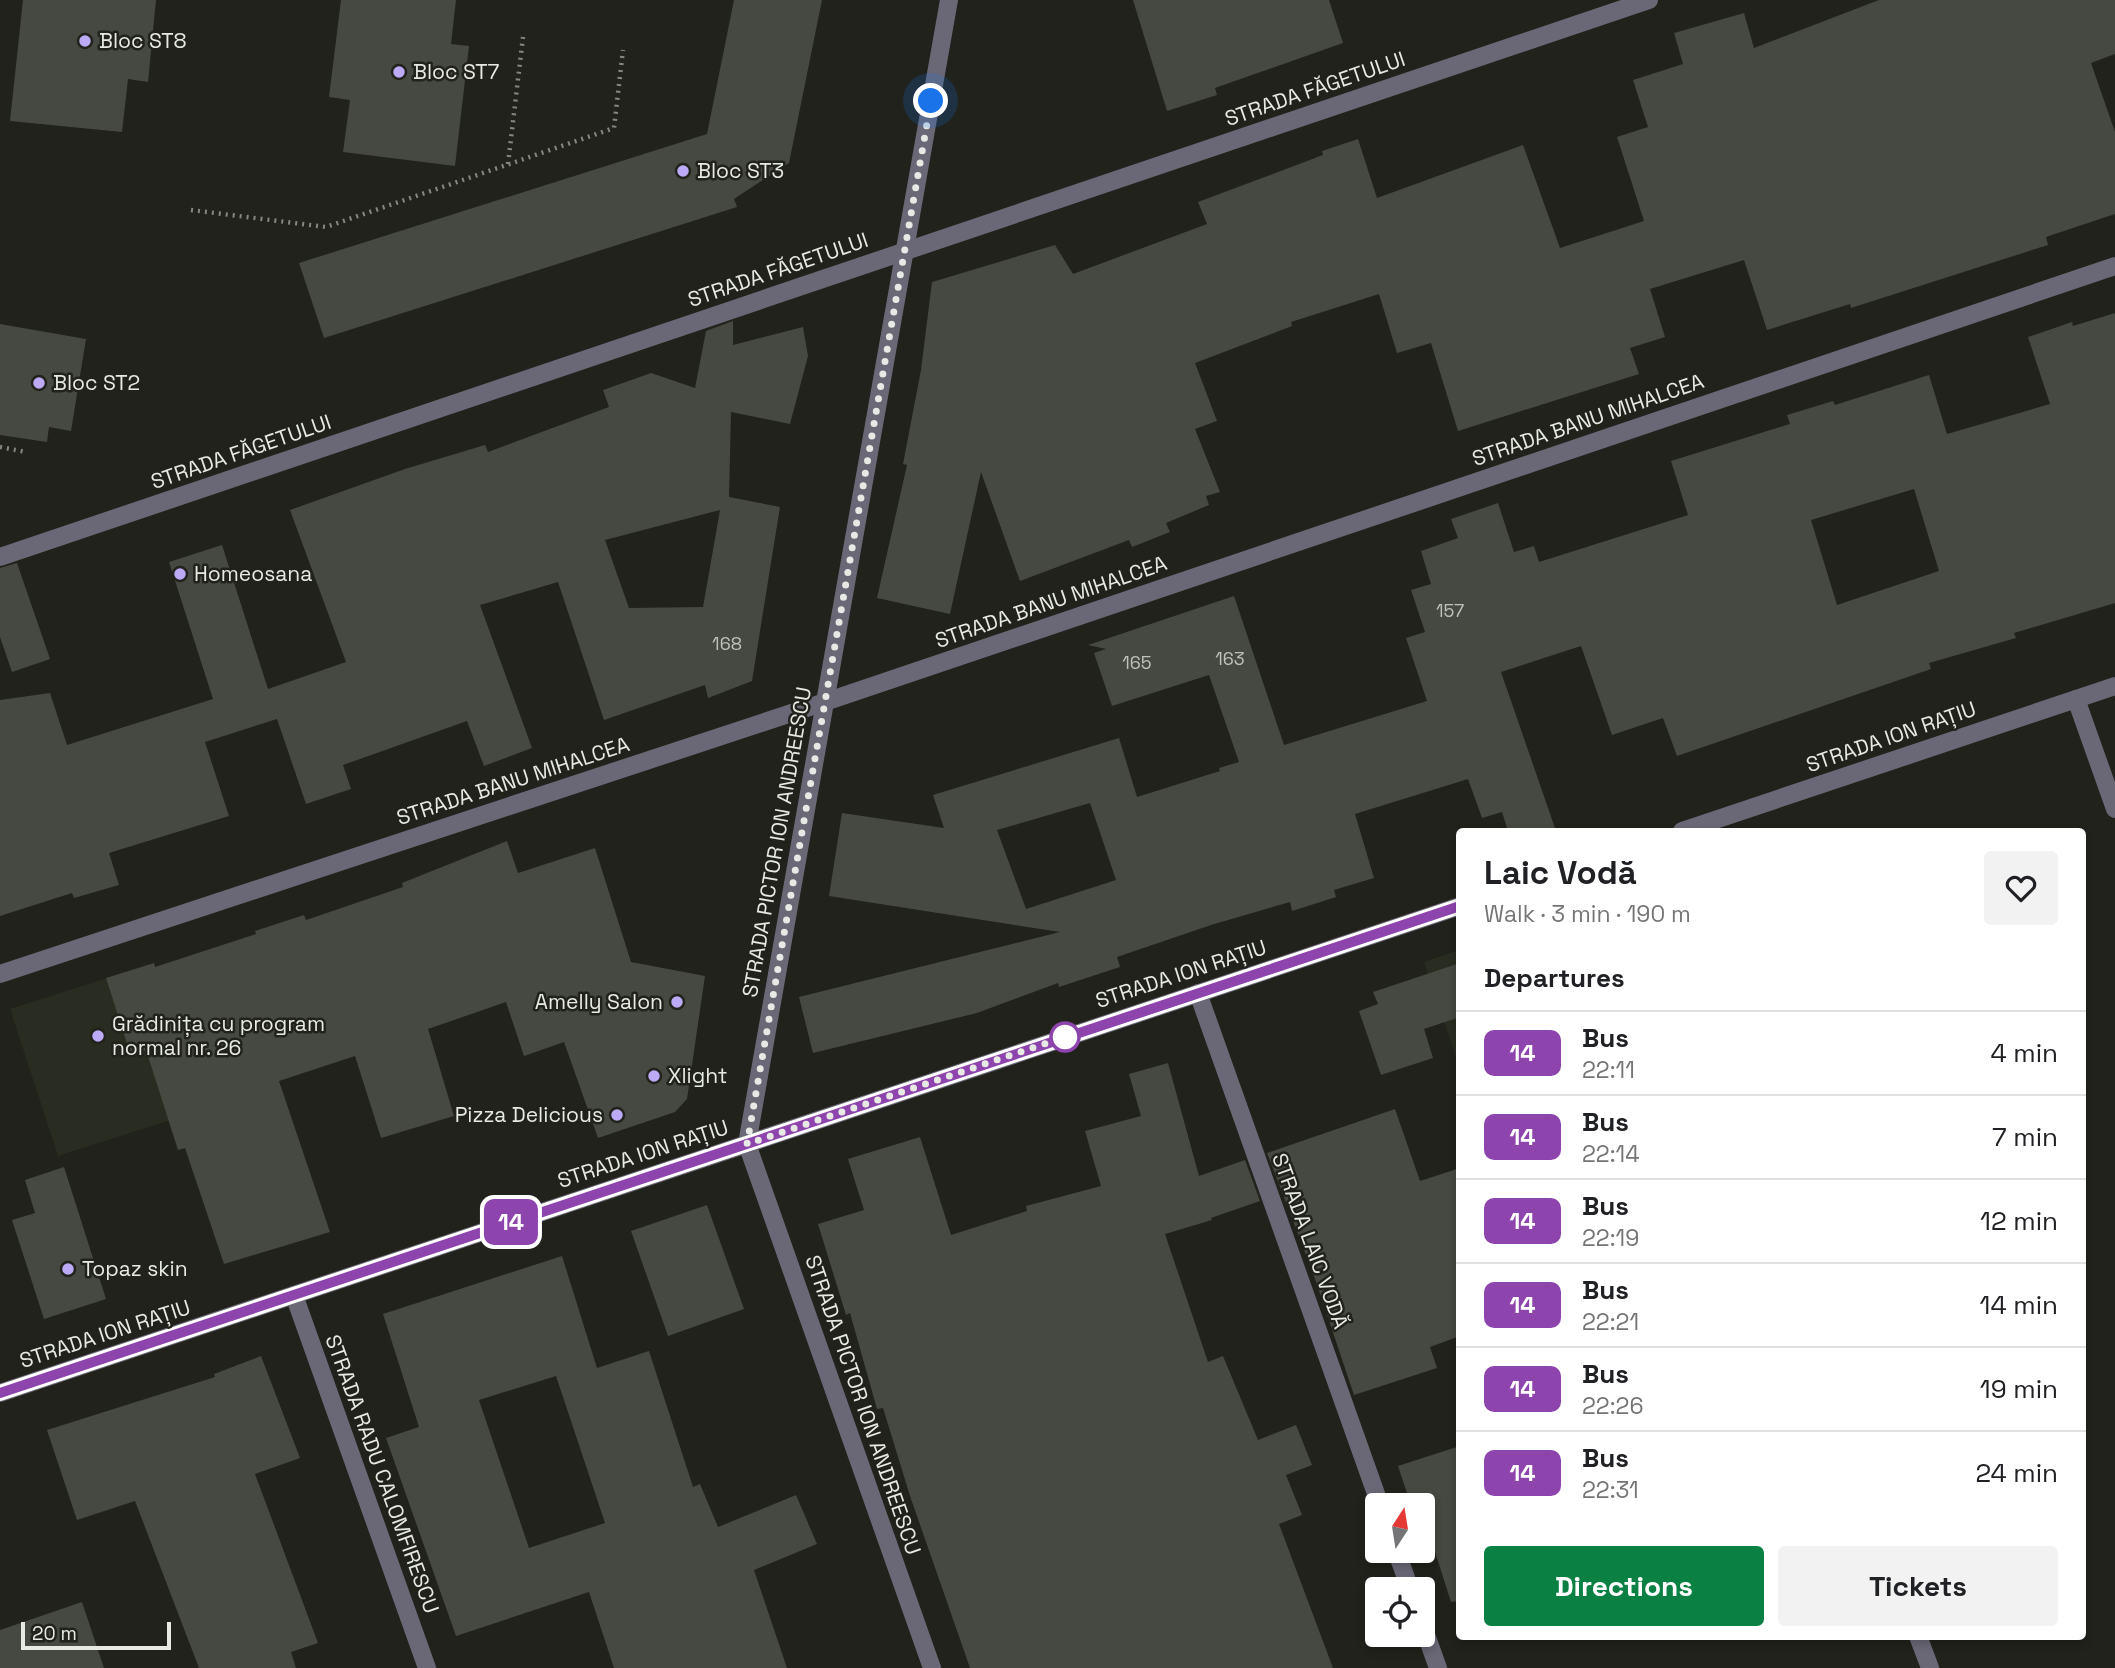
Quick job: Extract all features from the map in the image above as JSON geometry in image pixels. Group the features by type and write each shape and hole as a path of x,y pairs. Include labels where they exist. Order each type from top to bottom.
{"street":[{"name":"STRADA PICTOR ION ANDREESCU","path":"932,1668 747,1144 949,0"},
{"name":"STRADA FĂGETULUI","path":"0,557 1649,0"},
{"name":"STRADA BANU MIHALCEA","path":"0,974 825,702 2115,266"},
{"name":"STRADA ION RAȚIU","path":"1691,828 2115,686"},
{"path":"2076,699 2115,809"},
{"name":"STRADA ION RAȚIU","path":"0,1393 1456,907"},
{"name":"STRADA LAIC VODĂ","path":"1198,993 1376,1493"},
{"name":"STRADA RADU CALOMFIRESCU","path":"294,1295 427,1668"},
{"path":"1920,1640 1930,1668"},
{"path":"1430,1647 1437,1668"}],"path":[{"path":"508,164 523,37"},
{"path":"191,210 326,227 614,128 623,50"},
{"path":"0,447 26,452"}],"shaded area":[{"path":"1456,951 1456,1057 1424,962"},
{"name":"Grădinița cu program normal nr. 26","path":"154,963 202,1110 58,1156 10,1009"}],"building":[{"name":"Bloc ST8","path":"23,0 156,0 148,82 128,79 122,132 10,121"},
{"name":"Bloc ST7","path":"341,0 456,0 451,44 469,46 455,166 343,152 350,100 329,97"},
{"name":"Bloc ST3","path":"734,0 822,0 789,163 734,199 737,207 324,338 299,263 707,134"},
{"path":"1133,0 1329,0 1343,43 1215,88 1217,95 1167,111"},
{"path":"1879,0 2115,0 2115,54 2091,63 2115,132 2115,214 2046,237 2048,245 1851,308 1850,304 1767,330 1744,260 1650,289 1665,337 1630,348 1639,374 1458,431 1431,343 1397,353 1379,294 1291,322 1292,326 1195,363 1217,421 1195,429 1220,492 1206,496 1209,505 1166,523 1170,532 1132,547 1129,540 1020,581 981,472 950,614 877,598 907,465 903,464 921,370 932,282 1055,245 1073,274 1207,224 1198,202 1358,139 1377,198 1523,145 1560,248 1644,221 1617,137 1648,127 1633,80 1683,64 1674,33 1744,13 1754,48"},
{"path":"2115,313 2115,603 2014,633 2016,638 1929,663 1931,669 1677,756 1663,718 1612,735 1581,646 1501,672 1555,828 1507,828 1502,812 1482,818 1468,779 1355,814 1374,878 1334,890 1336,897 1292,911 1290,902 1211,925 1117,957 1120,967 1059,987 1058,983 977,1013 813,1053 799,997 1060,932 829,896 842,813 944,828 933,795 1119,738 1137,797 1220,771 1219,768 1239,762 1209,675 1112,706 1094,653 1106,649 1088,645 1234,596 1284,745 1427,701 1406,638 1425,632 1411,590 1431,584 1421,551 1458,538 1451,519 1498,503 1514,552 1534,546 1539,562 1688,515 1671,461 1790,424 1787,415 1833,401 1835,405 1929,375 1947,434 2050,404 2028,337 2072,322 2073,326","holes":["1914,489 1939,571 1837,605 1811,520","1090,803 1116,880 1026,909 997,830"]},
{"path":"733,321 733,345 803,327 808,356 790,424 731,412 729,497 780,507 752,681 708,698 705,685 604,720 558,582 480,605 532,748 484,766 467,721 343,765 351,789 306,804 277,719 205,742 229,816 109,853 119,885 74,898 72,893 0,916 0,700 50,693 67,745 213,699 169,562 222,545 268,689 346,662 290,510 405,469 485,445 488,452 609,407 603,390 651,373 695,388 706,331","holes":["720,510 703,607 629,608 605,540"]},
{"name":"Bloc ST2","path":"0,324 86,339 71,431 49,427 47,442 0,435"},
{"path":"17,563 50,659 12,672 0,637 0,568"},
{"path":"507,841 518,873 595,848 631,962 705,976 687,1099 675,1112 598,1138 564,1042 524,1056 506,1002 428,1029 454,1116 381,1138 355,1056 279,1081 330,1232 224,1264 185,1148 178,1150 146,1050 131,1056 106,978 154,963 155,967 256,934 255,931 304,915 306,920 403,887 402,883"},
{"path":"1456,964 1456,1018 1424,1029 1433,1058 1381,1075 1359,1011 1378,1004 1373,992"},
{"path":"1168,1063 1199,1176 1245,1160 1260,1201 1211,1218 1212,1220 1165,1234 1208,1362 1223,1356 1258,1440 1296,1425 1312,1465 1286,1475 1302,1515 1279,1524 1333,1668 970,1668 910,1496 883,1408 877,1409 850,1313 846,1315 818,1224 864,1210 848,1159 920,1137 951,1235 1027,1211 1026,1206 1101,1186 1085,1131 1141,1116 1129,1074"},
{"path":"1395,1109 1420,1181 1456,1169 1456,1337 1430,1347 1437,1368 1354,1395 1313,1273 1267,1153"},
{"path":"64,1167 106,1299 44,1319 12,1220 35,1213 25,1180"},
{"path":"707,1205 744,1309 668,1336 631,1231"},
{"path":"562,1256 597,1368 649,1351 693,1487 700,1484 718,1527 796,1495 817,1544 754,1570 787,1668 614,1668 589,1592 456,1636 386,1438 419,1427 383,1314","holes":["556,1376 605,1523 529,1548 479,1400"]},
{"path":"261,1356 300,1458 255,1474 318,1643 291,1652 296,1668 199,1668 135,1501 77,1520 47,1430 215,1377 214,1374"},
{"path":"1456,1447 1456,1601 1451,1602 1435,1552 1435,1493 1407,1493 1398,1466"},
{"path":"82,1602 104,1668 0,1668 0,1630"}],"bus line":[{"name":"14","path":"0,1393 1456,907"}],"place":[{"name":"Bloc ST8","path":"85,41"},
{"name":"Bloc ST7","path":"399,72"},
{"name":"Bloc ST3","path":"683,171"},
{"name":"Bloc ST2","path":"39,383"},
{"name":"Homeosana","path":"180,574"},
{"name":"Amelly Salon","path":"677,1002"},
{"name":"Grădinița cu program normal nr. 26","path":"98,1036"},
{"name":"Xlight","path":"654,1076"},
{"name":"Pizza Delicious","path":"617,1115"},
{"name":"Topaz skin","path":"68,1269"}],"route":[{"path":"931,101 747,1144 1068,1036 1065,1037"}]}
